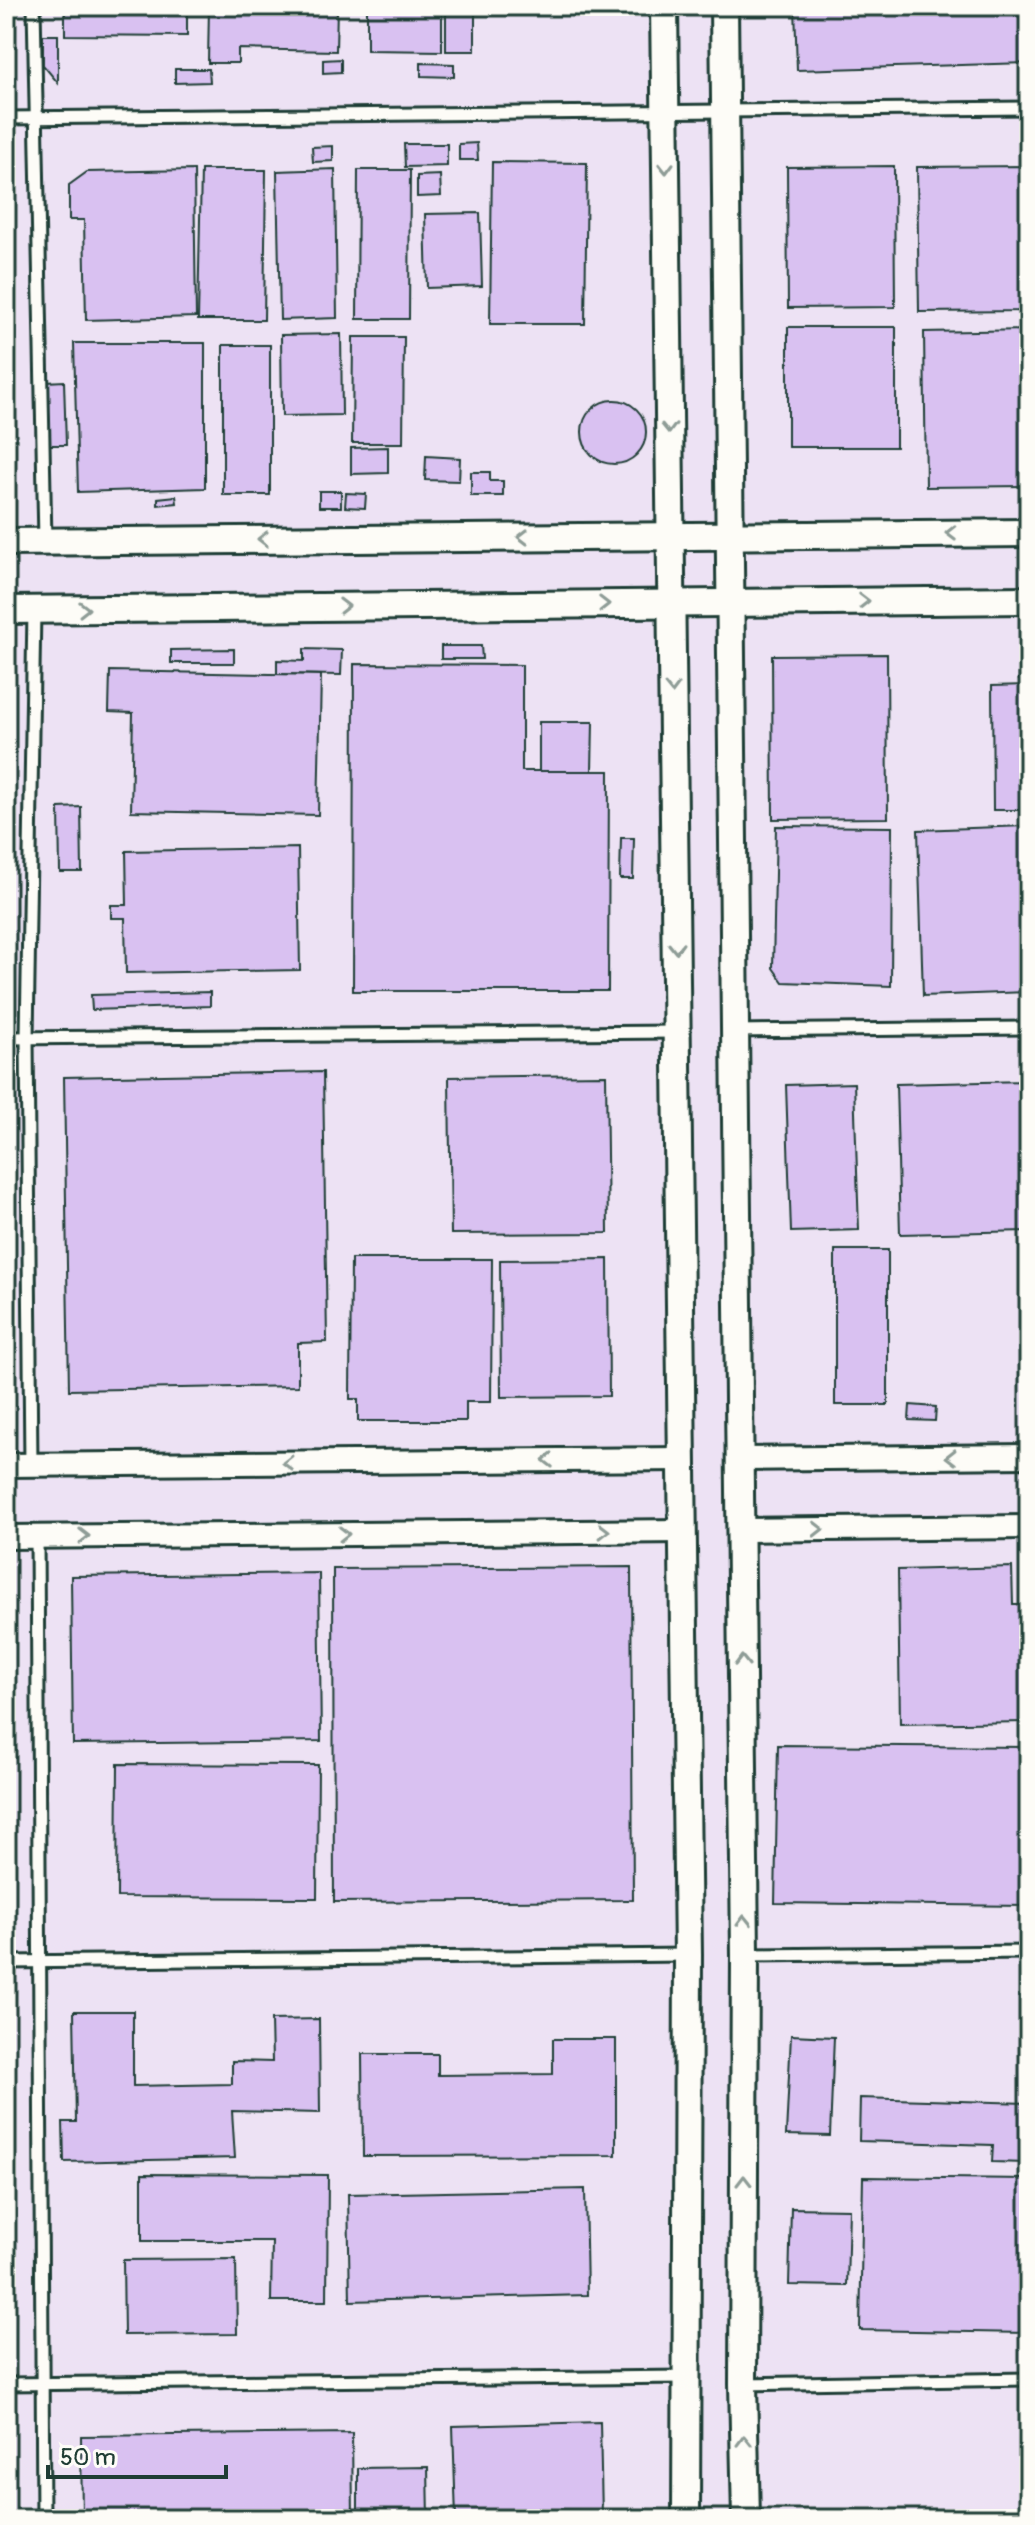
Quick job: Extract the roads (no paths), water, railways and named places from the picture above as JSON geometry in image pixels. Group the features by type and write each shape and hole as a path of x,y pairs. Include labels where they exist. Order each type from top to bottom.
{"street":[{"path":"664,6 688,1955 686,2519"},
{"path":"724,6 745,1955 743,2384 746,2519"},
{"path":"6,542 1029,533"},
{"path":"6,610 1029,600"},
{"path":"739,1459 1029,1456"},
{"path":"6,1465 682,1459"},
{"path":"740,1530 1029,1527"},
{"path":"6,1537 683,1531"}],"lane":[{"path":"34,6 45,541"},
{"path":"6,118 1029,108"},
{"path":"31,1465 27,1038 34,609"},
{"path":"735,1031 1029,1028"},
{"path":"6,1038 677,1032"},
{"path":"37,1537 43,2519"},
{"path":"745,1955 1029,1952"},
{"path":"6,1962 688,1955"},
{"path":"6,2384 685,2377"},
{"path":"743,2384 1029,2379"}]}
